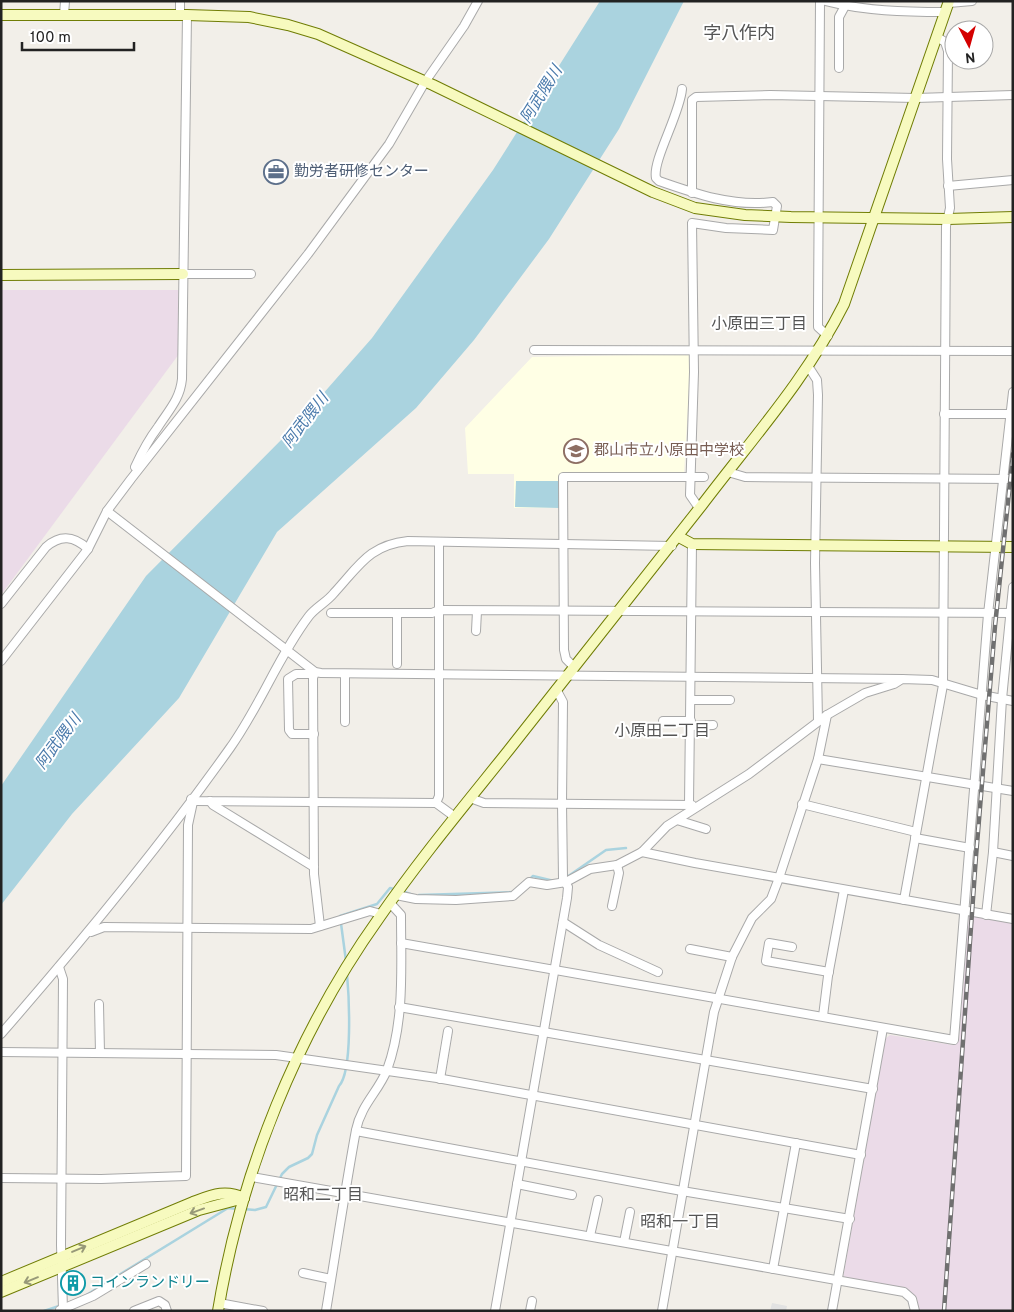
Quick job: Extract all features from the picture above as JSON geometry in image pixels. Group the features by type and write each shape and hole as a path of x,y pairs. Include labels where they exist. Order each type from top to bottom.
{"street":[{"path":"64,16 65,1"},
{"path":"131,479 135,466 181,391 184,354 183,274 186,200 183,15 180,1"},
{"path":"1,661 88,550 131,479 308,254 389,144 429,84 478,1"},
{"path":"820,1 818,327 828,336"},
{"path":"825,1 845,6 901,12 972,1"},
{"path":"263,1311 219,1307 244,1198 269,1124 298,1059 330,996 381,914 455,817 675,541 793,389 819,351 844,304 948,5"},
{"path":"839,68 839,17 845,6"},
{"path":"1,15 248,17 288,25 318,34 429,84 679,203 745,215 874,219 1013,217"},
{"path":"904,900 943,685 944,352 948,219 950,208 948,186 947,46 937,37"},
{"path":"682,89 678,113 656,168 655,175 659,181 708,198 734,202 773,202 777,206 773,230 726,228 692,223 694,372 690,495 699,508"},
{"path":"692,192 692,100 696,97 916,98 1013,95"},
{"path":"948,186 1013,180"},
{"path":"1,275 251,274"},
{"path":"534,350 1013,351"},
{"path":"808,366 817,380 818,395 816,478 818,721"},
{"path":"401,943 954,1040 966,911 988,614 1013,392"},
{"path":"944,414 1010,414"},
{"path":"728,472 745,477 1013,479"},
{"path":"574,667 565,655 563,477 704,477"},
{"path":"111,513 279,642 315,673"},
{"path":"1,604 46,547 54,540 65,537 78,540 88,550"},
{"path":"1,1034 89,932 193,799 246,723 286,649 310,616 333,595 371,553 392,543 439,542 564,543 675,541 692,544 1013,547"},
{"path":"436,803 439,796 439,542"},
{"path":"689,804 692,677 692,544"},
{"path":"986,915 993,852 995,787 1013,587"},
{"path":"331,613 432,613 439,610 1012,613"},
{"path":"476,631 477,611"},
{"path":"397,613 397,664"},
{"path":"315,673 314,867 320,926"},
{"path":"314,734 292,734 288,730 288,680 296,674 818,677 932,680 943,685 1013,701"},
{"path":"344,675 345,722"},
{"path":"393,899 442,900 513,896 529,882 547,885 566,882 590,869 617,865 642,852 667,826 749,774 827,715 865,693 894,684 902,679"},
{"path":"495,1311 568,887 564,879 562,803 563,702 556,690"},
{"path":"691,700 730,700"},
{"path":"662,1311 714,1012 732,957 754,916 771,899 779,878 818,759 827,715"},
{"path":"663,721 713,725"},
{"path":"818,759 1013,790"},
{"path":"470,798 484,803 689,804 698,808"},
{"path":"193,799 210,801 436,803 455,817"},
{"path":"1,1178 62,1179 186,1176 188,825 193,799"},
{"path":"210,801 213,805 314,867"},
{"path":"802,804 970,848"},
{"path":"677,820 706,829"},
{"path":"642,852 1013,919"},
{"path":"993,852 1013,856"},
{"path":"612,906 619,872 617,865"},
{"path":"823,1016 844,890"},
{"path":"326,1311 356,1131 368,1099 386,1071 399,1007 400,912 393,899"},
{"path":"89,932 104,927 305,929 370,911 381,914"},
{"path":"563,922 599,945 658,972"},
{"path":"792,947 769,942 766,960 829,972"},
{"path":"690,949 732,957"},
{"path":"59,967 63,979 61,1310 93,1296 146,1264"},
{"path":"99,1004 100,1053"},
{"path":"399,1007 873,1089"},
{"path":"832,1311 883,1028"},
{"path":"440,1079 448,1031"},
{"path":"1,1052 276,1055 440,1079 861,1155"},
{"path":"356,1131 682,1191 850,1218"},
{"path":"773,1269 786,1207 796,1143"},
{"path":"252,1177 624,1242 838,1282 904,1292 912,1299 915,1311"},
{"path":"517,1184 572,1195"},
{"path":"1,1282 220,1192 232,1192 244,1198"},
{"path":"1,1292 199,1210 244,1198"},
{"path":"590,1236 598,1200"},
{"path":"624,1242 630,1212"},
{"path":"303,1273 332,1279"},
{"path":"134,1311 159,1301 165,1305 167,1311"},
{"path":"530,1311 532,1301"}],"shaded area":[{"path":"1,290 180,290 179,354 1,595"},
{"name":"郡山市立小原田中学校","path":"691,354 684,474 560,474 560,508 514,508 514,474 468,474 465,428 532,357"},
{"path":"969,914 1013,922 1013,1311 919,1311 917,1298 905,1288 843,1278 885,1039 890,1035 953,1045 959,1041"},
{"path":"772,1303 787,1306 786,1311 770,1311"}],"water":[{"name":"阿武隈川","path":"600,1 684,1 619,129 549,239 474,340 416,408 277,532 179,698 72,814 1,905 1,786 146,576 292,429 372,338 493,170"},
{"path":"516,481 559,481 559,508 515,507"}],"waterway":[{"path":"567,877 606,850 626,848"},
{"path":"530,879 533,876 554,881"},
{"path":"346,961 340,916 377,904 390,888 397,890"},
{"path":"402,891 413,895"},
{"path":"419,895 515,892"},
{"path":"243,1209 255,1210 266,1207 282,1174 289,1167 308,1158 312,1154 317,1135 343,1078 346,1065 349,1033 347,974"},
{"path":"83,1297 228,1208 237,1209"},
{"path":"44,1311 62,1305"}],"railway":[{"path":"944,1311 976,856 995,626 1013,454"}],"place":[{"name":"勤労者研修センター","path":"276,172"},
{"name":"郡山市立小原田中学校","path":"576,451"},
{"name":"コインランドリー","path":"73,1283"}],"district":[{"name":"字八作内","path":"739,34"},
{"name":"小原田三丁目","path":"759,325"},
{"name":"小原田二丁目","path":"662,732"},
{"name":"昭和二丁目","path":"323,1196"},
{"name":"昭和一丁目","path":"680,1223"}]}
